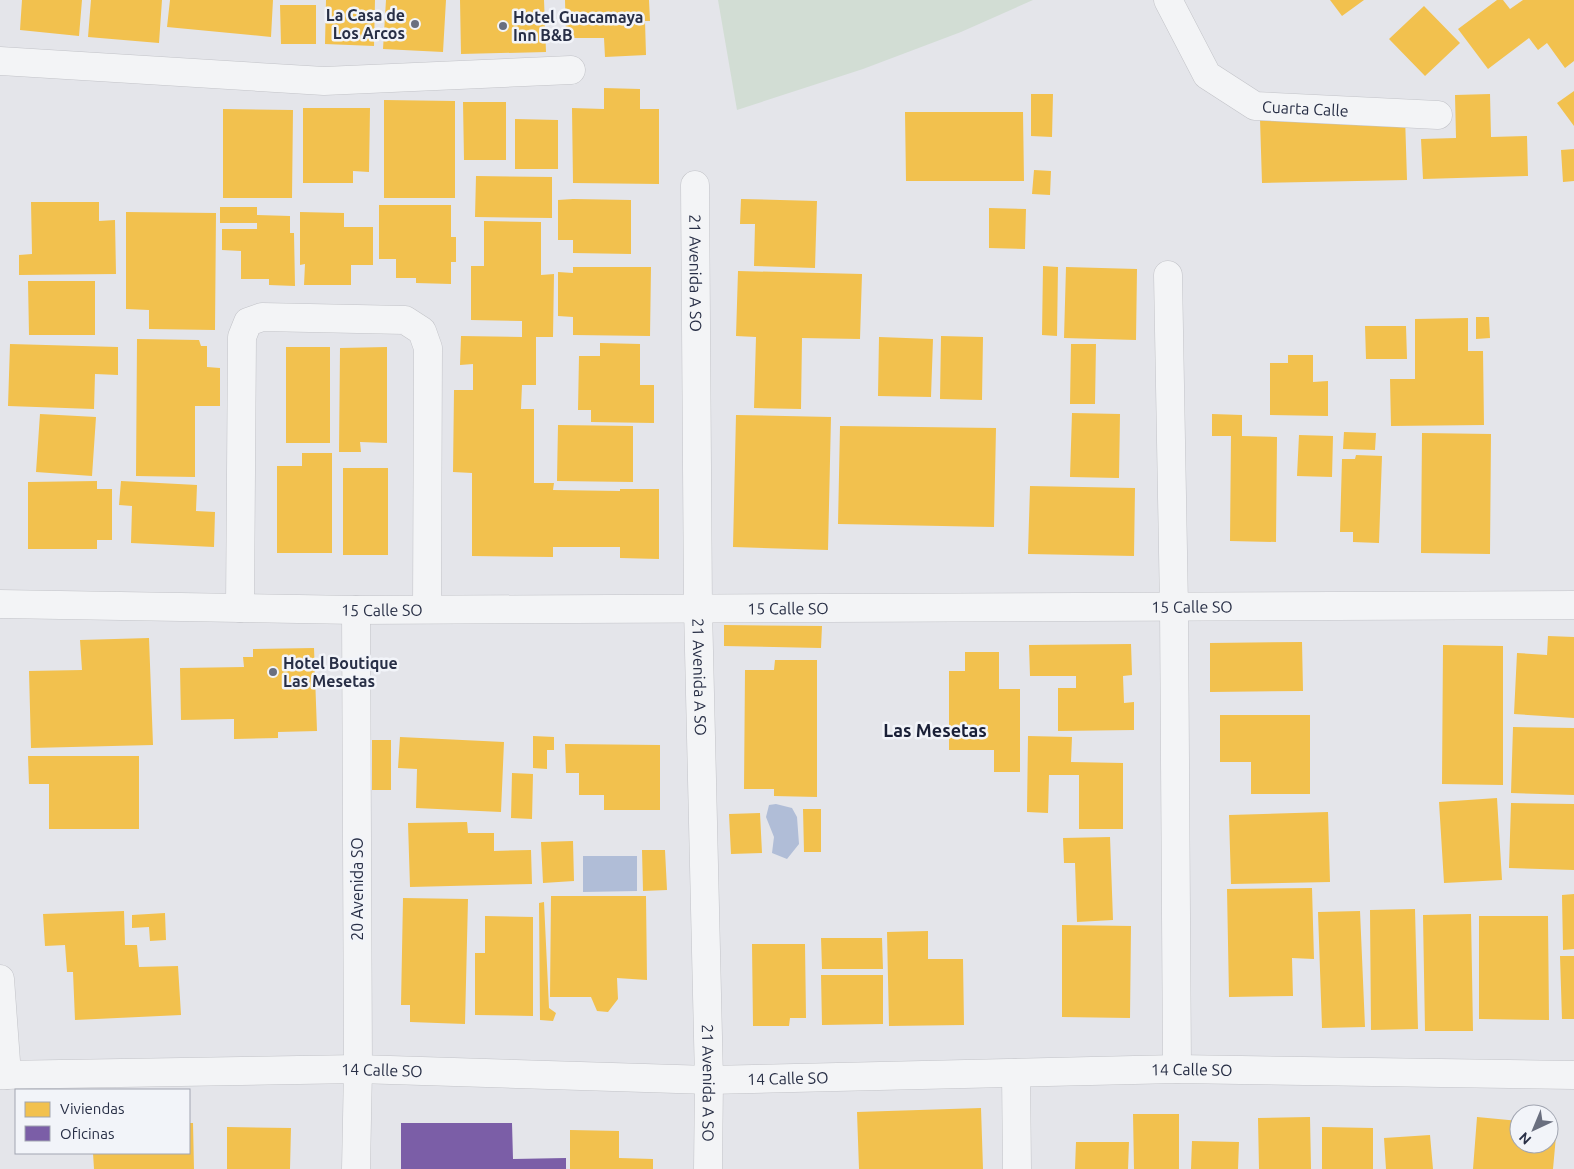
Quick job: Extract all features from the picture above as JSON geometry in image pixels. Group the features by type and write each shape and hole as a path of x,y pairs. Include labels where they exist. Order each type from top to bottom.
{"street":[{"name":"Cuarta Calle","path":"1168,0 1208,75 1254,106 1438,115"},
{"path":"0,61 324,81 571,70"},
{"name":"21 Avenida A SO","path":"695,185 698,608 710,1080 708,1169"},
{"path":"1168,275 1174,607 1176,1069"},
{"path":"240,608 242,337 248,322 262,317 405,320 422,331 428,348 427,609"},
{"name":"15 Calle SO","path":"0,604 356,610 1574,605"},
{"name":"20 Avenida SO","path":"356,610 358,1069 356,1169"},
{"path":"0,979 3,1075"},
{"name":"14 Calle SO","path":"3,1075 358,1069 710,1080 1176,1069 1574,1075"},
{"path":"1016,1073 1017,1169"}],"shaded area":[{"path":"718,0 1033,0 961,32 863,69 737,110"}],"water":[{"path":"776,804 792,808 797,817 799,844 787,859 772,853 774,837 766,817 769,805"},
{"path":"583,856 637,856 637,891 583,892"}],"building: Viviendas":[{"path":"22,0 82,0 79,36 20,30"},
{"path":"91,0 162,0 159,43 88,37"},
{"path":"170,0 273,0 271,37 167,27"},
{"path":"326,0 375,0 374,46 325,44"},
{"name":"La Casa de Los Arcos","path":"386,0 446,0 443,52 383,49"},
{"name":"Hotel Guacamaya Inn B&B","path":"460,0 544,0 546,52 461,54"},
{"path":"565,0 649,0 650,21 645,21 646,55 605,57 604,38 566,38"},
{"path":"1330,0 1364,0 1342,16"},
{"path":"1497,0 1503,0 1510,9 1523,0 1574,0 1574,61 1565,68 1547,43 1538,50 1529,38 1488,69 1458,29"},
{"path":"280,5 316,5 316,44 281,44"},
{"path":"1424,6 1460,43 1425,76 1389,39"},
{"path":"604,88 640,89 640,109 659,109 659,184 573,183 572,108 604,109"},
{"path":"1574,91 1574,126 1557,103"},
{"path":"1031,94 1053,94 1052,137 1031,136"},
{"path":"1490,94 1491,137 1527,136 1528,176 1423,179 1421,139 1456,138 1455,95"},
{"path":"384,100 455,101 455,198 384,198"},
{"path":"463,102 506,102 506,160 464,160"},
{"path":"303,108 370,108 369,172 353,171 353,183 303,183"},
{"path":"223,109 293,110 292,198 223,198"},
{"path":"905,112 1023,112 1024,181 906,181"},
{"path":"1405,116 1407,180 1262,183 1260,119"},
{"path":"515,119 558,120 558,169 515,169"},
{"path":"1574,149 1574,181 1563,182 1561,150"},
{"path":"1034,170 1051,171 1050,195 1032,194"},
{"path":"476,176 552,177 552,218 475,217"},
{"path":"741,199 817,201 815,268 754,266 755,224 740,224"},
{"path":"558,200 631,200 631,254 573,253 573,240 558,240"},
{"path":"31,202 99,202 99,221 115,220 116,274 19,275 19,255 32,254"},
{"path":"379,205 451,205 451,237 456,237 456,262 451,262 451,284 416,283 416,278 396,278 396,259 379,259"},
{"path":"220,207 257,207 257,215 290,216 290,233 294,233 295,286 269,285 269,279 241,279 241,251 222,250 222,229 257,229 257,223 220,223"},
{"path":"989,208 1026,209 1025,249 989,248"},
{"path":"126,212 216,213 215,330 149,329 149,310 126,309"},
{"path":"300,212 344,213 344,227 373,227 373,265 351,265 351,285 304,285 305,264 300,265"},
{"path":"484,221 541,222 541,275 554,274 553,337 536,337 536,385 522,385 521,409 534,409 534,483 554,483 553,490 620,491 620,489 659,489 659,559 620,558 620,547 553,547 553,557 472,556 472,473 453,472 454,390 473,390 473,364 460,365 461,336 522,337 522,321 471,320 471,266 484,266"},
{"path":"1043,266 1058,267 1057,336 1042,335"},
{"path":"573,267 651,267 650,336 573,335 573,317 558,316 558,272 573,273"},
{"path":"1066,267 1137,269 1136,340 1064,338"},
{"path":"738,271 862,274 860,339 802,338 801,409 754,408 756,337 736,336"},
{"path":"28,281 95,281 95,335 29,335"},
{"path":"1476,317 1489,317 1490,338 1476,339"},
{"path":"1468,318 1468,351 1483,351 1484,425 1391,426 1390,379 1415,379 1415,319"},
{"path":"1365,326 1406,326 1407,359 1366,359"},
{"path":"941,336 983,337 982,400 940,399"},
{"path":"879,337 933,339 931,397 878,396"},
{"path":"137,339 199,340 201,346 207,346 207,367 220,368 220,406 195,406 195,477 136,476"},
{"path":"600,343 640,344 640,385 654,385 654,423 591,422 591,410 578,410 579,356 600,356"},
{"path":"10,344 118,347 118,375 95,374 94,409 8,406"},
{"path":"1071,344 1096,344 1095,404 1070,404"},
{"path":"286,347 330,347 330,443 286,443"},
{"path":"387,347 387,443 360,442 361,452 339,452 340,348"},
{"path":"1288,355 1313,355 1313,382 1328,381 1328,416 1270,415 1270,363 1288,363"},
{"path":"1072,413 1120,414 1119,478 1070,477"},
{"path":"40,414 96,417 92,476 36,472"},
{"path":"1212,414 1242,415 1242,436 1277,437 1276,542 1230,541 1231,436 1212,436"},
{"path":"736,415 831,417 828,550 733,547"},
{"path":"558,425 633,426 633,482 557,481"},
{"path":"840,426 996,428 994,527 838,524"},
{"path":"1344,432 1376,433 1375,450 1343,449"},
{"path":"1422,433 1491,434 1490,554 1421,553"},
{"path":"1299,435 1333,436 1332,477 1297,476"},
{"path":"302,453 332,453 332,553 277,553 277,466 302,466"},
{"path":"1356,455 1382,456 1379,543 1353,542 1353,532 1340,532 1342,459 1355,459"},
{"path":"343,468 388,468 388,555 343,555"},
{"path":"97,481 97,489 112,489 112,540 97,540 97,549 28,549 28,482"},
{"path":"121,481 197,485 196,511 215,512 214,547 131,543 132,506 119,505"},
{"path":"1030,486 1135,488 1134,556 1028,554"},
{"path":"724,625 822,626 821,648 724,646"},
{"path":"1548,636 1574,637 1574,718 1514,714 1517,653 1547,655"},
{"path":"149,638 153,745 31,748 29,671 82,670 80,640"},
{"path":"1302,642 1303,691 1210,692 1210,643"},
{"path":"1131,644 1132,675 1123,676 1124,703 1134,702 1134,730 1058,731 1058,688 1076,688 1076,676 1030,676 1029,645"},
{"path":"1443,645 1503,646 1503,785 1442,784"},
{"path":"314,648 317,731 278,732 278,738 234,739 234,719 181,720 180,668 244,667 243,657 253,657 253,649"},
{"path":"965,652 999,652 999,689 1020,689 1020,772 994,772 994,750 949,750 949,671 965,671"},
{"path":"775,660 817,660 817,797 774,796 774,789 744,789 745,670 774,670"},
{"path":"1220,715 1310,715 1310,794 1251,794 1251,762 1220,762"},
{"path":"1513,727 1574,728 1574,795 1511,793"},
{"path":"533,736 554,737 554,750 547,750 547,769 533,768"},
{"path":"1028,736 1072,737 1071,762 1123,763 1123,829 1079,829 1079,775 1049,775 1048,813 1027,812"},
{"path":"400,737 504,742 501,812 416,808 417,769 398,768"},
{"path":"372,740 391,740 391,790 372,790"},
{"path":"565,744 660,745 660,810 604,810 604,795 579,795 579,773 566,773"},
{"path":"28,756 139,756 139,829 49,829 49,784 29,784"},
{"path":"512,773 533,774 532,819 511,818"},
{"path":"1497,798 1502,880 1444,883 1439,802"},
{"path":"1511,803 1574,804 1574,870 1509,868"},
{"path":"803,809 821,809 821,852 804,852"},
{"path":"1328,812 1330,882 1231,884 1229,815"},
{"path":"760,813 762,853 731,854 729,814"},
{"path":"467,822 468,833 494,833 494,851 531,850 532,884 410,887 408,823"},
{"path":"1110,837 1113,920 1077,922 1075,863 1064,863 1063,838"},
{"path":"573,841 574,881 543,883 541,842"},
{"path":"642,850 665,850 667,890 643,891"},
{"path":"1312,888 1314,959 1292,958 1293,996 1229,997 1227,889"},
{"path":"1574,894 1574,949 1563,950 1562,895"},
{"path":"551,896 646,896 647,980 617,978 618,999 608,1012 597,1011 591,997 550,997"},
{"path":"403,898 468,899 465,1024 410,1022 410,1005 401,1005"},
{"path":"544,902 549,1008 556,1013 553,1021 540,1020 539,903"},
{"path":"1415,909 1418,1029 1371,1030 1370,910"},
{"path":"124,911 125,945 137,945 139,967 178,966 181,1015 75,1020 73,972 67,972 65,945 45,946 43,914"},
{"path":"1360,911 1365,1027 1322,1028 1318,912"},
{"path":"165,913 166,940 150,941 149,927 132,928 132,915"},
{"path":"1471,914 1473,1031 1425,1031 1423,915"},
{"path":"485,916 533,917 533,1016 475,1015 475,953 485,953"},
{"path":"1479,916 1548,916 1549,1020 1479,1019"},
{"path":"1062,925 1131,926 1130,1018 1062,1017"},
{"path":"928,931 928,959 963,959 964,1025 889,1026 887,932"},
{"path":"821,938 882,938 883,969 822,969"},
{"path":"752,944 805,944 806,1018 790,1018 789,1026 753,1026"},
{"path":"1560,956 1574,956 1574,1019 1562,1019"},
{"path":"821,975 883,975 883,1024 822,1025"},
{"path":"981,1108 983,1169 859,1169 857,1112"},
{"path":"1133,1114 1179,1114 1179,1169 1134,1169"},
{"path":"1310,1117 1311,1169 1259,1169 1258,1118"},
{"path":"1477,1117 1509,1120 1509,1154 1554,1154 1553,1169 1473,1169"},
{"path":"190,1123 193,1123 194,1169 94,1169 93,1154 190,1154"},
{"path":"227,1127 291,1128 290,1169 227,1169"},
{"path":"1322,1127 1373,1128 1373,1169 1322,1169"},
{"path":"570,1130 619,1131 619,1158 653,1159 653,1169 570,1169"},
{"path":"1430,1135 1433,1169 1386,1169 1384,1138"},
{"path":"1192,1141 1239,1142 1238,1169 1191,1169"},
{"path":"1076,1142 1129,1142 1128,1169 1075,1169"}],"building: Oficinas":[{"path":"401,1123 512,1123 513,1159 566,1158 566,1169 401,1169"}],"place":[{"name":"La Casa de Los Arcos","path":"415,24"},
{"name":"Hotel Guacamaya Inn B&B","path":"503,26"},
{"name":"Hotel Boutique Las Mesetas","path":"273,672"}],"district":[{"name":"Las Mesetas","path":"935,731"}]}
